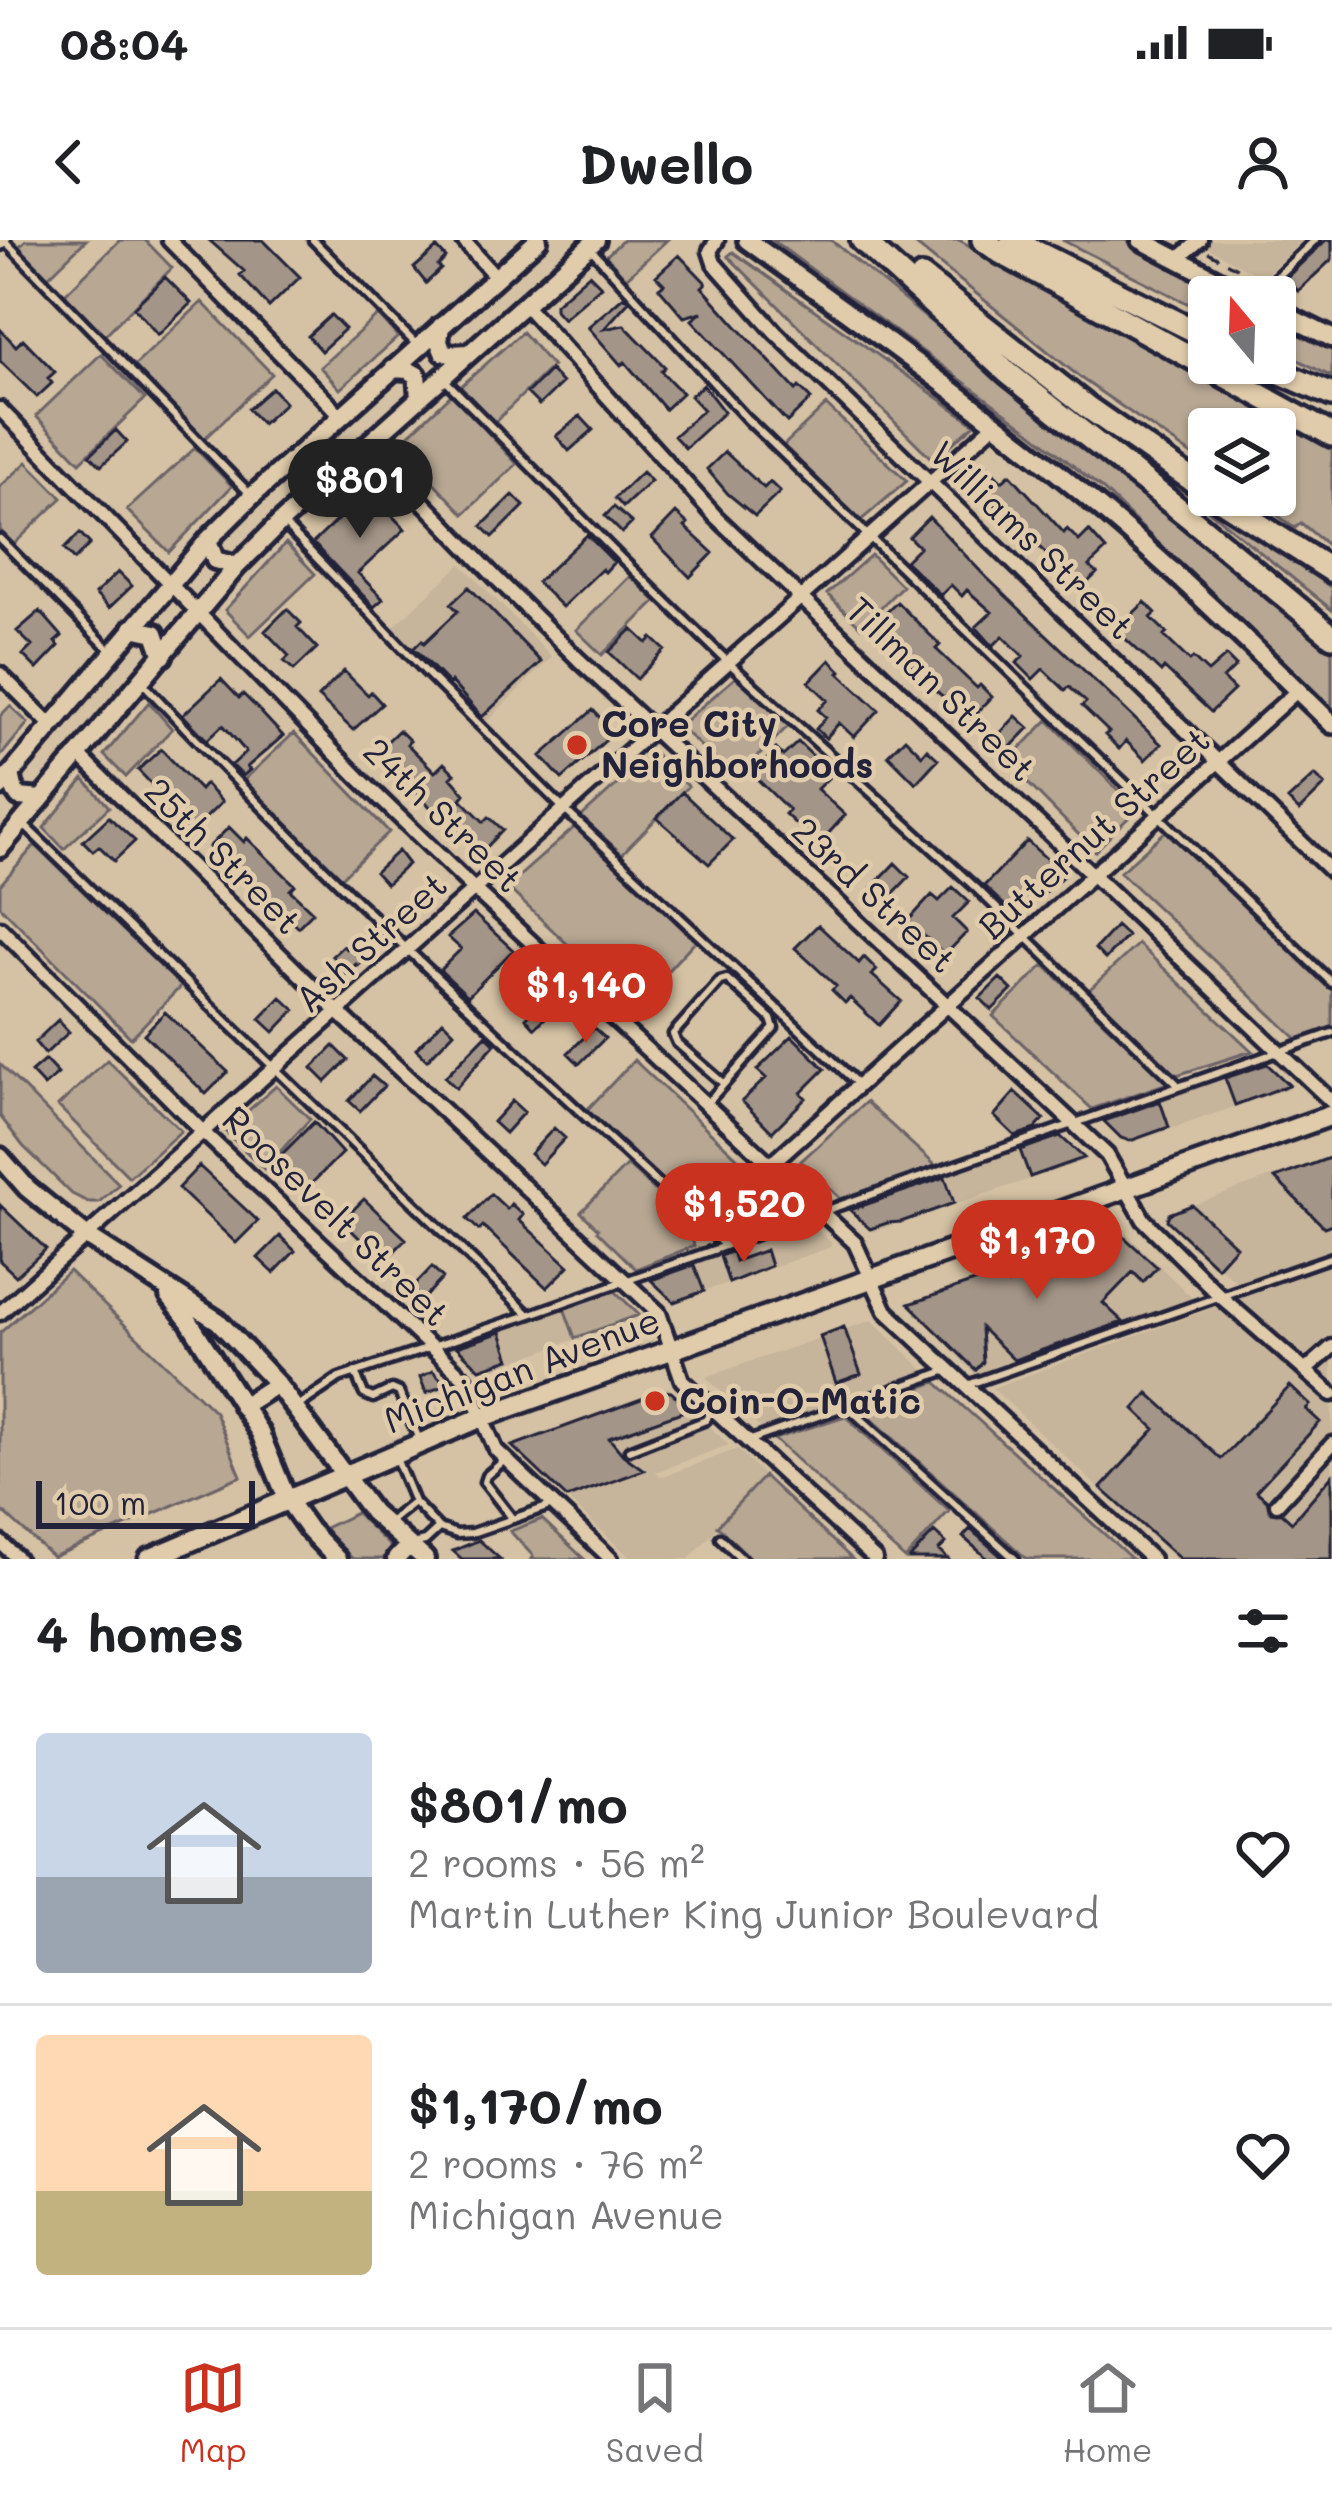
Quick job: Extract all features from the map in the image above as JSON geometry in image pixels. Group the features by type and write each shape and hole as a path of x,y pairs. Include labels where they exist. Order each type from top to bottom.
{"highway":[{"path":"862,240 1008,374 1332,636"},
{"path":"874,240 1087,407 1188,478"},
{"path":"982,240 1332,435"},
{"path":"1012,240 1188,328"},
{"path":"1296,379 1332,394"},
{"path":"1246,516 1332,571"}],"main road":[{"path":"40,799 20,797 6,781 208,540 538,240"},
{"path":"747,240 887,341 1132,535 1332,724"},
{"path":"1141,240 1209,276"},
{"path":"1,842 237,566 592,243"},
{"path":"1296,320 1332,338"},
{"path":"441,326 443,352 471,352"},
{"path":"393,369 417,375 419,398"},
{"path":"208,540 215,560 237,566"},
{"path":"132,628 155,633 163,656"},
{"name":"Michigan Avenue","path":"149,1559 480,1418 1332,1114"},
{"path":"0,1157 27,1188 86,1236 218,1321 277,1384 372,1512 425,1559"},
{"path":"160,1286 189,1322 260,1433 287,1499 338,1559"},
{"path":"242,1406 277,1384"},
{"path":"396,1559 409,1545"}],"street":[{"path":"169,240 341,416"},
{"path":"463,240 496,277"},
{"name":"Williams Street","path":"698,240 714,246 714,263 775,332 1332,872"},
{"path":"1178,260 1197,242"},
{"name":"Tillman Street","path":"524,304 676,476 1332,1102"},
{"name":"24th Street","path":"0,410 359,778 855,1243 886,1310 1152,1559"},
{"name":"Ash Street","path":"0,1313 995,424"},
{"name":"23rd Street","path":"368,445 496,578 654,730 1107,1155 1144,1220 1220,1296 1332,1394"},
{"path":"0,674 52,726"},
{"name":"Butternut Street","path":"770,1165 1298,690"},
{"name":"25th Street","path":"79,755 338,1012 659,1313 682,1380 875,1559"},
{"name":"Roosevelt Street","path":"0,928 203,1132 466,1380 496,1450 611,1559"},
{"path":"1306,1370 1332,1347"},
{"path":"1277,1504 1332,1444"},
{"path":"0,1542 18,1559"}],"lane":[{"path":"313,240 418,346"},
{"path":"1277,276 1315,240"},
{"path":"2,241 252,496"},
{"path":"592,243 747,419 1332,983"},
{"path":"442,378 729,663 976,888 1180,1086"},
{"path":"281,522 565,810 859,1085"},
{"path":"0,539 112,653"},
{"path":"141,682 407,950 724,1245"},
{"path":"21,823 528,1315"},
{"path":"706,1105 774,1028 771,1019 727,979 716,985 673,1034 677,1043 724,1084"},
{"path":"296,1408 355,1372 1332,1033"},
{"path":"965,1385 1332,1257"},
{"path":"748,1441 948,1369"},
{"path":"355,1372 364,1394 373,1398 399,1392 421,1442"},
{"path":"847,1406 1015,1559"},
{"path":"629,1450 706,1420 712,1408"},
{"path":"394,1454 414,1502 439,1528 457,1534 554,1505"},
{"path":"506,1460 484,1482 512,1518"},
{"path":"386,1525 414,1502"},
{"path":"409,1545 439,1528"},
{"path":"720,1538 742,1559"}],"path":[{"path":"1197,242 1254,276"}],"shaded area":[{"path":"26,240 86,240 47,278 17,248"},
{"path":"120,240 145,240 172,268 105,335 64,295"},
{"path":"623,240 667,240 626,278 606,256"},
{"path":"772,240 831,240 1332,651 1332,711 1102,489"},
{"path":"910,240 959,240 1188,366 1188,384 1221,384 1265,408 1188,408 1188,452 1082,379"},
{"path":"1062,240 1126,240 1190,276 1188,303"},
{"path":"1195,240 1303,240 1258,276"},
{"path":"733,252 975,424 933,460 728,256"},
{"path":"202,302 272,374 204,439 134,366"},
{"path":"378,315 398,337 340,389 320,367"},
{"path":"1296,330 1332,348 1332,377 1296,359"},
{"path":"522,332 552,366 494,423 460,387"},
{"path":"101,354 145,399 80,462 36,416"},
{"path":"452,394 517,464 464,514 398,445"},
{"path":"826,405 907,481 858,523 782,447"},
{"path":"1296,426 1332,449 1332,549 1301,523 1295,528 1278,516 1296,516"},
{"path":"195,448 232,486 169,552 127,510"},
{"path":"27,462 62,498 14,544 0,530 0,487"},
{"path":"1215,516 1227,516 1332,588 1332,610"},
{"path":"286,543 315,574 250,636 225,610"},
{"path":"871,555 902,586 861,627 827,594"},
{"path":"461,564 552,657 484,724 391,629"},
{"path":"630,576 656,601 602,655 576,630"},
{"path":"737,676 788,726 736,779 679,726"},
{"path":"149,702 172,729 126,777 104,755"},
{"path":"10,706 28,723 0,757 0,716"},
{"path":"1048,720 1137,809 1095,851 1007,762"},
{"path":"294,733 389,832 340,879 244,780"},
{"path":"653,752 688,786 622,854 581,817"},
{"path":"84,779 109,807 64,849 44,828"},
{"path":"576,826 695,941 634,1007 507,887"},
{"path":"1166,831 1332,990 1332,1028 1297,1039 1120,872"},
{"path":"35,845 181,986 131,1038 0,906 0,885"},
{"path":"1138,944 1252,1051 1177,1075 1089,990"},
{"path":"1044,965 1168,1083 1092,1109 993,1016"},
{"path":"107,1060 181,1131 129,1177 58,1106"},
{"path":"634,1060 797,1214 725,1239 587,1110"},
{"path":"1265,1061 1291,1087 1131,1143 1101,1118"},
{"path":"0,1064 119,1184 99,1202 72,1194 0,1116"},
{"path":"276,1086 310,1119 264,1169 225,1131"},
{"path":"866,1102 936,1166 842,1200 801,1161"},
{"path":"1059,1133 1086,1160 872,1232 847,1209"},
{"path":"1332,1155 1332,1253 1240,1285 1163,1216"},
{"path":"627,1165 689,1222 694,1246 636,1269 581,1212"},
{"path":"809,1224 831,1247 673,1302 648,1277"},
{"path":"1122,1229 1195,1301 976,1375 908,1304"},
{"path":"1332,1265 1332,1559 1175,1559 992,1388"},
{"path":"69,1271 215,1412 241,1476 53,1557 0,1509 0,1333"},
{"path":"614,1290 641,1316 485,1371 456,1346"},
{"path":"615,1291 639,1315 575,1338 564,1308"},
{"path":"872,1320 926,1372 762,1430 706,1377"},
{"path":"936,1382 1132,1559 1027,1559 861,1409"},
{"path":"668,1387 729,1445 655,1472 661,1477 738,1449 764,1476 689,1559 632,1559 509,1445"},
{"path":"845,1416 949,1511 905,1559 774,1439"},
{"path":"764,1476 852,1559 752,1559 717,1526"},
{"path":"356,1513 393,1549 384,1559 353,1559 330,1537 325,1528"},
{"path":"542,1519 584,1559 531,1559 510,1531"}],"building":[{"path":"209,240 263,240 300,277 269,307 240,275 244,271"},
{"path":"1326,240 1332,240 1332,259 1298,291 1296,276 1288,276"},
{"path":"437,248 446,258 426,283 414,268"},
{"path":"679,255 733,322 796,390 799,387 811,399 787,422 692,320 702,312 684,317 659,288 664,284 656,276"},
{"path":"589,274 601,286 563,319 555,304"},
{"path":"165,277 191,303 158,335 134,307"},
{"path":"624,296 629,301 604,329 624,325 665,367 661,371 682,393 665,409 588,327"},
{"path":"331,315 345,329 321,351 308,336"},
{"path":"0,329 16,346 23,339 55,372 48,378 52,383 37,397 0,361"},
{"path":"550,370 562,383 539,405 527,393"},
{"path":"703,385 724,412 685,448 674,436 703,410 690,396"},
{"path":"272,388 285,403 262,424 248,409"},
{"path":"580,416 593,430 569,451 556,436"},
{"path":"116,430 127,442 101,466 90,455"},
{"path":"725,452 764,488 770,482 780,492 755,516 707,469"},
{"path":"987,466 1002,481 1010,474 1064,533 1067,529 1079,541 1089,531 1106,550 1089,566 1097,573 1082,588 1017,526 1011,532 1001,522 1007,516 972,482"},
{"path":"642,472 651,481 623,507 615,498"},
{"path":"368,491 405,529 358,573 383,599 374,607 313,543"},
{"path":"513,495 524,506 493,537 482,526"},
{"path":"614,507 632,523 622,533 605,516"},
{"path":"676,513 713,553 690,577 652,538"},
{"path":"929,517 1161,744 1145,760 1126,741 1119,749 1082,706 1086,702 1069,687 1065,690 1043,669 1033,679 1017,663 1023,656 1003,636 993,646 976,627 992,612 967,590 962,596 951,585 941,595 905,561 919,547 909,537"},
{"path":"80,533 90,544 74,560 64,549"},
{"path":"587,535 614,562 562,607 537,582"},
{"path":"118,572 132,586 109,608 95,594"},
{"path":"469,587 541,662 482,717 414,648 458,611 451,604"},
{"path":"897,602 940,645 936,649 992,697 970,720 872,627"},
{"path":"1145,602 1156,613 1151,618 1167,633 1164,636 1190,661 1193,658 1208,672 1226,656 1236,666 1223,679 1234,690 1211,712 1116,630"},
{"path":"287,609 317,648 294,670 284,661 289,656 265,631"},
{"path":"40,611 62,636 55,642 59,646 37,669 23,655 32,646 17,631"},
{"path":"632,629 647,643 652,638 665,650 637,679 609,652"},
{"path":"830,660 879,710 854,737 839,723 826,738 816,729 826,717 818,710 828,700 809,682"},
{"path":"344,671 382,704 353,730 318,697"},
{"path":"221,679 239,698 243,694 283,736 243,776 232,765 246,752 223,725 207,740 183,715"},
{"name":"Core City Neighborhoods","path":"593,710 614,733 562,779 541,756"},
{"path":"1016,716 1029,728 1004,754 992,742"},
{"path":"399,730 435,772 444,763 455,774 451,778 465,794 461,799 484,822 489,817 503,830 479,855 376,752"},
{"path":"905,738 922,755 927,749 938,759 916,783 888,755"},
{"path":"798,742 832,774 817,789 845,815 818,845 753,775 776,749 783,756"},
{"path":"161,749 200,790 205,784 222,802 190,833 178,821 183,817 138,770"},
{"path":"1315,775 1325,785 1299,811 1288,800"},
{"path":"682,792 733,840 709,864 657,818"},
{"path":"109,817 135,841 114,861 99,846 93,851 83,841"},
{"path":"229,827 244,842 247,838 295,885 290,890 313,912 298,927 209,847"},
{"path":"1027,841 1064,875 1017,917 984,886"},
{"path":"398,851 408,864 386,884 375,872"},
{"path":"895,863 909,877 887,900 872,887"},
{"path":"953,887 969,902 953,918 967,932 945,955 908,921 932,895 939,901"},
{"path":"474,914 513,950 468,996 440,970 461,949 448,937"},
{"path":"818,925 859,963 864,957 877,970 872,975 901,1001 879,1025 850,998 845,1003 832,990 836,986 795,948"},
{"path":"370,926 386,941 338,978 327,967 335,959 332,956"},
{"path":"1116,926 1127,936 1105,959 1095,949"},
{"path":"1000,978 1012,990 992,1010 980,998"},
{"path":"551,992 561,1002 535,1028 526,1018"},
{"path":"281,997 295,1010 274,1032 260,1019"},
{"path":"165,1012 228,1072 206,1094 144,1034"},
{"path":"58,1020 69,1032 45,1054 35,1042"},
{"path":"443,1021 454,1032 427,1060 416,1049"},
{"path":"594,1028 605,1038 579,1064 568,1053"},
{"path":"486,1035 495,1044 456,1088 445,1077"},
{"path":"792,1036 825,1069 801,1093 806,1098 772,1132 742,1101 766,1078 757,1070"},
{"path":"334,1046 348,1060 326,1082 312,1068"},
{"path":"45,1060 58,1074 44,1086 31,1072"},
{"path":"1267,1064 1289,1085 1235,1105 1225,1078"},
{"path":"372,1076 384,1086 360,1111 349,1101"},
{"path":"1015,1092 1044,1119 1035,1129 1015,1136 994,1116"},
{"path":"512,1101 524,1112 505,1133 493,1122"},
{"path":"1160,1101 1169,1127 1130,1141 1104,1121"},
{"path":"314,1122 342,1153 302,1193 272,1164"},
{"path":"554,1128 565,1138 541,1164 530,1154"},
{"path":"1060,1136 1084,1158 1030,1177 1020,1150"},
{"path":"1332,1157 1332,1224 1324,1227 1275,1178"},
{"path":"199,1166 258,1221 236,1243 178,1188"},
{"path":"945,1177 954,1203 901,1222 870,1229 850,1210"},
{"path":"491,1194 507,1209 511,1204 523,1215 519,1220 569,1266 547,1288 483,1226 479,1230 467,1219"},
{"path":"364,1199 406,1239 384,1262 342,1221"},
{"path":"0,1205 46,1249 16,1276 0,1261"},
{"path":"1192,1205 1236,1246 1217,1267 1167,1220 1169,1214"},
{"path":"1122,1235 1157,1267 1143,1282 1133,1272 1103,1303 1123,1322 1014,1360 981,1328 983,1362 976,1370 909,1304 998,1274 1008,1284 1018,1272 1028,1281 1052,1255"},
{"path":"280,1236 295,1251 274,1273 258,1258"},
{"path":"766,1250 771,1266 729,1283 720,1256 732,1251 735,1261"},
{"path":"694,1265 704,1291 674,1302 651,1280"},
{"path":"432,1267 443,1278 422,1300 411,1289"},
{"path":"844,1327 861,1374 836,1383 820,1336"},
{"path":"501,1332 510,1359 480,1369 457,1347"},
{"path":"433,1371 446,1385 426,1393 420,1377"},
{"path":"1290,1386 1320,1422 1256,1491 1267,1500 1271,1512 1282,1513 1292,1522 1332,1475 1332,1559 1180,1559 1101,1488 1155,1429 1134,1409 1148,1393 1221,1459"},
{"path":"671,1392 690,1409 609,1438 644,1470 567,1498 512,1446"},
{"path":"970,1529 1004,1559 988,1559 963,1537"},
{"path":"934,1532 946,1543 939,1550 948,1559 909,1559"},
{"path":"479,1540 500,1559 462,1559 453,1551"}],"place":[{"name":"Core City Neighborhoods","path":"577,745"},
{"name":"Coin-O-Matic","path":"655,1401"}]}
